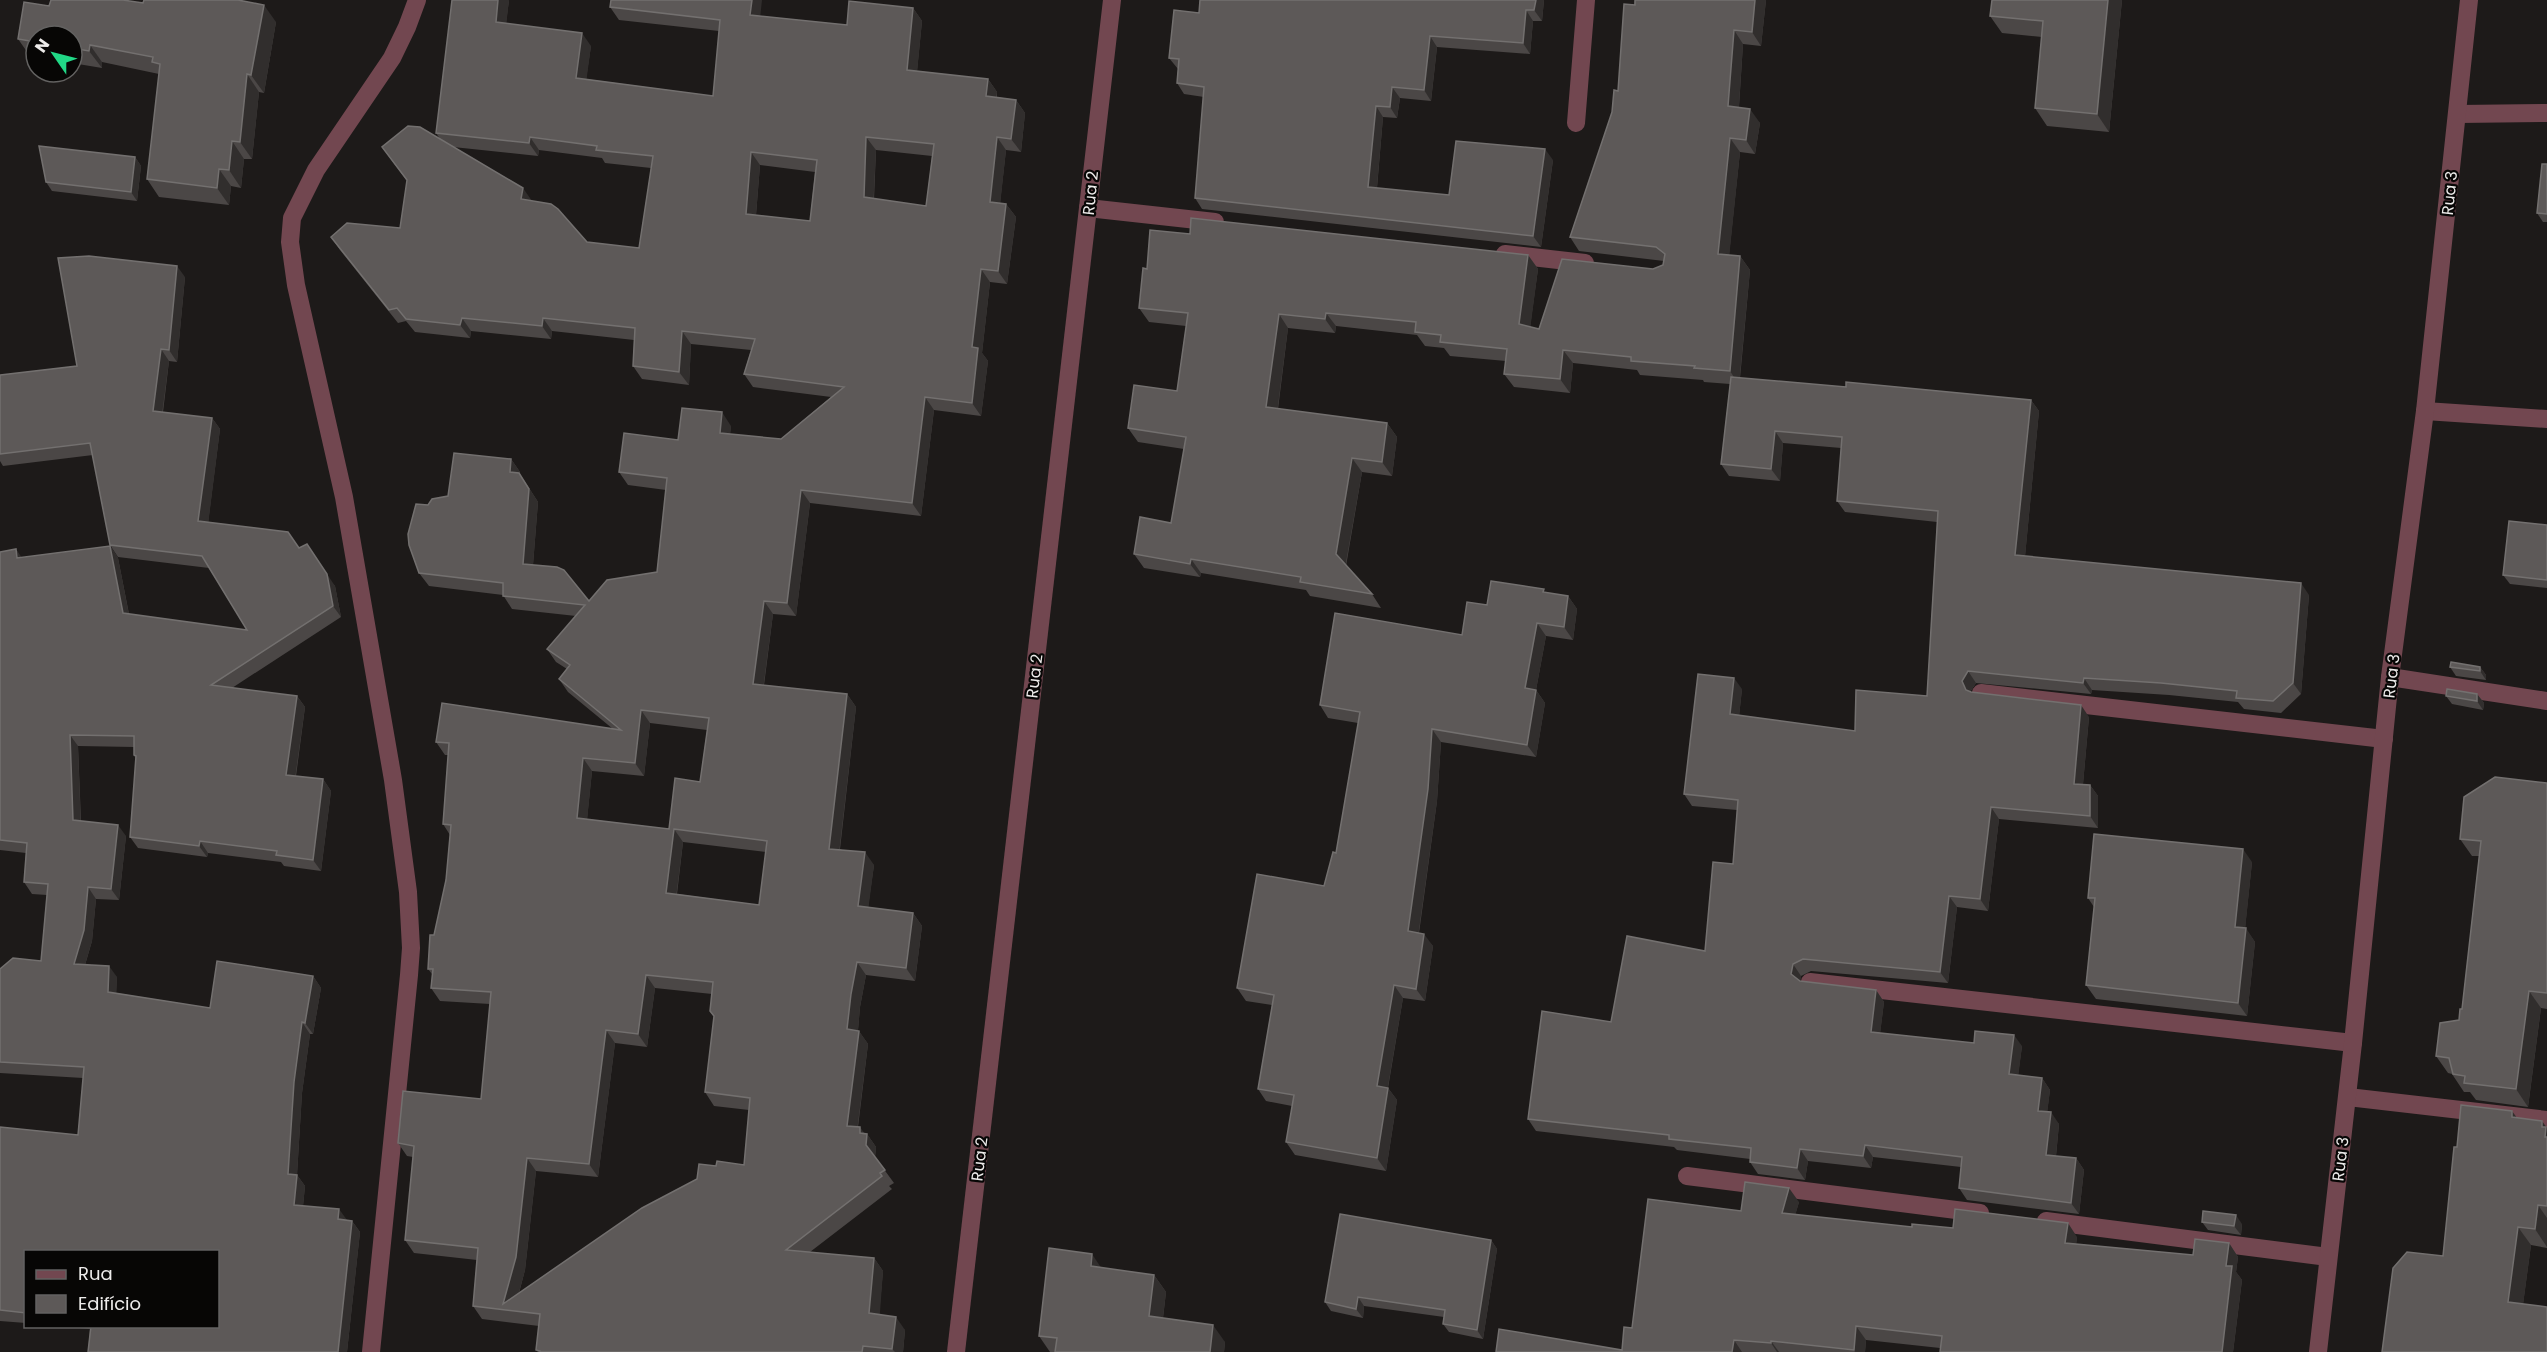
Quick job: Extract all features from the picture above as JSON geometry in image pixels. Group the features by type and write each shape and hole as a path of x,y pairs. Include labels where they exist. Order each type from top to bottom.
{"street":[{"path":"371,1352 408,986 411,948 408,892 393,780 344,497 296,285 290,242 292,218 316,170 392,58 417,0"},
{"name":"Rua 2","path":"956,1352 1112,0"},
{"path":"1576,123 1586,0"},
{"name":"Rua 3","path":"2318,1352 2348,1096 2390,677 2425,411 2469,0"},
{"path":"2458,114 2547,113"},
{"path":"1088,208 1236,224"},
{"path":"1486,252 1605,266"},
{"path":"2425,411 2547,419"},
{"path":"2390,677 2547,700"},
{"path":"1981,693 2384,739"},
{"path":"1810,982 2353,1043"},
{"path":"2348,1096 2547,1120"},
{"path":"1687,1176 1992,1215"},
{"path":"2028,1219 2328,1257"}],"building":[{"path":"51,0 123,0 143,3 144,0 238,0 264,5 251,75 247,74 240,142 232,141 229,170 219,169 217,188 147,179 160,64 152,62 153,57 90,45 89,51 84,50 84,24 24,24 24,40 18,39 24,2 49,6"},
{"path":"452,0 498,0 496,22 582,33 576,78 713,96 720,20 610,7 611,0 752,0 750,15 847,25 849,1 913,8 907,70 988,79 986,96 1016,100 1011,139 997,137 990,202 1006,204 998,271 981,269 972,347 978,348 972,403 925,397 912,503 801,490 787,603 764,601 753,684 847,694 829,849 865,852 858,906 913,913 906,968 857,962 847,1029 859,1031 847,1126 860,1127 860,1133 867,1134 866,1145 885,1170 880,1173 882,1176 786,1250 874,1258 869,1313 896,1317 892,1349 863,1346 862,1352 540,1352 536,1350 540,1314 473,1306 478,1248 405,1240 414,1146 398,1143 403,1091 481,1099 491,992 431,988 433,969 428,969 430,935 434,935 446,880 451,825 443,824 449,743 436,742 442,703 621,730 559,679 570,665 547,649 585,605 503,596 503,583 419,573 409,545 408,534 416,504 428,505 432,499 448,496 454,453 511,459 510,472 519,473 529,489 523,564 557,567 564,570 589,601 607,580 657,572 667,478 619,472 624,433 678,440 682,408 722,412 720,433 781,439 844,387 744,374 755,339 682,331 679,372 633,366 635,328 543,318 542,326 462,318 460,325 406,319 397,308 389,310 331,237 347,223 400,228 407,180 382,147 408,126 420,127 523,188 521,199 551,204 587,242 639,248 653,156 596,150 597,146 530,137 529,143 436,133","holes":["866,137 934,144 926,206 864,197","751,152 817,160 810,221 746,214","641,710 709,718 700,782 675,778 669,829 577,818 583,758 635,763","674,829 767,841 759,905 666,893","646,975 713,982 710,1011 714,1016 705,1092 750,1098 744,1165 717,1161 716,1166 699,1164 697,1179 642,1208 503,1304 516,1257 527,1158 589,1164 606,1030 638,1034"]},
{"path":"1200,0 1536,0 1534,10 1526,10 1523,43 1430,36 1424,90 1392,87 1390,107 1376,106 1368,187 1449,195 1456,141 1545,149 1533,236 1195,198 1204,87 1177,83 1179,59 1169,58 1174,10 1199,13"},
{"path":"1635,0 1755,0 1752,32 1734,30 1728,106 1750,109 1746,140 1730,138 1718,254 1740,256 1730,371 1631,361 1631,357 1563,350 1560,379 1504,374 1507,349 1440,342 1441,335 1415,332 1416,322 1326,313 1325,319 1279,314 1266,407 1387,423 1382,462 1352,458 1336,554 1372,594 1300,582 1301,577 1191,559 1190,564 1134,554 1140,517 1171,523 1186,437 1128,428 1134,385 1177,391 1188,313 1139,308 1143,268 1147,269 1150,230 1190,234 1191,218 1528,255 1519,324 1539,329 1562,259 1653,269 1663,265 1665,254 1656,247 1570,237 1612,112 1614,90 1618,91 1624,4 1635,5"},
{"path":"1992,0 2108,0 2097,114 2035,108 2043,21 1990,16"},
{"path":"39,146 135,157 131,192 46,182"},
{"path":"2542,164 2547,164 2547,214 2537,213"},
{"path":"89,256 177,266 169,350 161,349 153,411 212,418 198,521 288,532 299,548 307,544 327,574 333,606 211,685 297,696 286,775 323,779 313,860 276,855 277,851 200,841 199,846 130,837 136,756 134,755 134,736 70,735 73,820 118,825 111,889 88,887 84,930 74,964 109,966 108,992 210,1008 217,961 313,976 305,1023 302,1022 294,1082 288,1174 297,1175 294,1205 339,1209 338,1219 352,1221 338,1352 88,1352 91,1328 219,1328 219,1250 24,1250 24,1313 0,1310 0,1127 78,1135 84,1067 0,1062 0,969 13,958 41,961 48,884 24,882 27,843 0,840 0,552 16,549 17,558 110,546 123,613 247,630 202,556 110,545 90,443 0,454 0,375 77,366 58,258"},
{"path":"1731,377 1846,387 1846,382 2031,400 2015,555 2301,583 2293,683 2273,701 2236,698 2237,691 2161,683 2084,678 2083,683 1968,671 1962,681 1966,690 1971,692 2081,705 2074,784 2090,785 2090,816 1991,807 1980,899 1949,896 1940,972 1803,959 1793,964 1791,974 1800,981 1876,990 1871,1032 1974,1043 1975,1031 2014,1035 2009,1074 2042,1078 2038,1111 2051,1112 2046,1155 2076,1158 2071,1203 1959,1188 1962,1157 1865,1145 1863,1156 1800,1149 1797,1168 1750,1162 1751,1148 1669,1139 1669,1135 1528,1119 1542,1011 1611,1022 1627,936 1705,951 1713,862 1733,864 1738,800 1684,794 1698,674 1734,678 1730,714 1855,731 1856,690 1927,696 1938,511 1837,501 1842,437 1775,431 1771,469 1721,464"},
{"path":"2509,521 2547,525 2547,580 2503,575"},
{"path":"1491,581 1544,589 1543,592 1568,596 1564,627 1537,623 1525,688 1536,690 1527,745 1432,729 1428,789 1408,931 1424,934 1416,989 1394,985 1377,1086 1388,1088 1377,1158 1286,1142 1294,1095 1258,1089 1274,995 1237,988 1257,874 1324,886 1333,852 1336,853 1360,712 1320,705 1335,613 1462,635 1467,602 1487,605"},
{"path":"2451,662 2480,667 2480,671 2450,667"},
{"path":"2447,689 2477,694 2477,701 2446,696"},
{"path":"2495,777 2547,783 2547,993 2529,991 2516,1089 2464,1083 2465,1076 2453,1074 2449,1058 2436,1056 2440,1023 2459,1020 2460,1009 2462,1009 2481,841 2460,839 2464,797"},
{"path":"2094,834 2243,849 2235,927 2246,928 2238,1003 2086,985 2095,898 2088,898"},
{"path":"2461,1105 2512,1111 2512,1117 2542,1121 2542,1127 2546,1127 2547,1206 2538,1205 2535,1229 2518,1227 2508,1302 2547,1307 2547,1352 2382,1352 2393,1268 2407,1252 2443,1256 2454,1147 2457,1147"},
{"path":"1745,1182 1789,1188 1782,1213 1912,1227 1912,1224 1953,1228 1955,1209 2068,1223 2065,1243 2193,1255 2195,1239 2229,1243 2226,1266 2232,1266 2222,1352 1940,1352 1942,1336 1856,1326 1854,1350 1771,1341 1771,1343 1734,1340 1732,1352 1496,1352 1499,1329 1622,1350 1624,1327 1632,1328 1648,1199 1741,1211"},
{"path":"2203,1211 2236,1215 2234,1226 2202,1222"},
{"path":"1340,1214 1491,1240 1477,1330 1443,1324 1445,1310 1358,1297 1356,1309 1325,1302"},
{"path":"1049,1248 1092,1254 1091,1266 1154,1275 1149,1316 1213,1325 1210,1352 1055,1352 1057,1338 1039,1336"}]}
